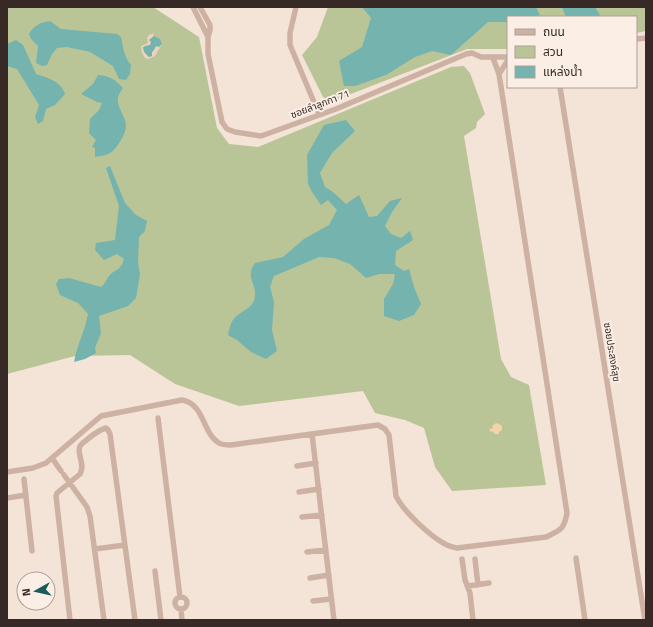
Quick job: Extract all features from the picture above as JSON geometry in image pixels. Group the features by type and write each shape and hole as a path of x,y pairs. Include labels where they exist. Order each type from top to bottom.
{"street":[{"path":"193,7 208,37"},
{"name":"ซอยลำลูกกา 71","path":"200,7 210,25 208,37 209,58 222,122 227,129 235,132 261,136 336,108 466,54 481,57 507,58"},
{"path":"296,7 290,33 290,44 319,114"},
{"path":"197,16 203,13"},
{"path":"7,472 33,468 46,463 101,416 182,400 193,404 198,410 214,439 220,444 231,445 368,425 378,425 385,429 389,434 396,496 400,504 432,536 446,545 457,548 546,538 558,531 565,524 567,513 499,74 493,58"},
{"path":"499,74 507,60"},
{"name":"ซอยประสงค์สุข","path":"560,88 645,609 645,620"},
{"path":"158,418 180,597"},
{"path":"70,620 55,500 57,493 80,474 82,470 83,464 80,450 81,445 95,433 103,429 107,429 110,434 135,620"},
{"path":"312,434 334,620"},
{"path":"52,458 69,483 78,493 88,511 95,549 104,620"},
{"path":"297,466 316,463"},
{"path":"24,479 32,551"},
{"path":"299,492 319,489"},
{"path":"7,498 26,495"},
{"path":"302,517 322,515"},
{"path":"95,549 125,545"},
{"path":"307,552 326,550"},
{"path":"576,558 585,620"},
{"path":"462,559 465,580 470,593 473,620"},
{"path":"475,559 478,585"},
{"path":"154,571 161,620"},
{"path":"310,578 329,575"},
{"path":"468,586 489,583"},
{"path":"180,597 185,598 188,602 186,607 181,609"},
{"path":"180,597 176,600 175,605 181,609"},
{"path":"313,601 331,599"},
{"path":"181,609 182,620"}],"green space":[{"path":"7,7 153,7 199,37 217,128 229,144 258,147 451,67 464,66 470,73 485,114 477,122 476,128 464,136 501,359 511,377 529,385 546,485 452,491 435,467 424,428 405,420 375,413 363,391 239,406 175,384 130,355 75,356 7,374"},
{"path":"328,7 646,7 646,31 637,33 637,16 507,16 507,49 467,49 330,102 323,97 302,55 317,37"}],"sand":[{"path":"496,423 502,426 502,430 499,434 489,431"}],"shaded area":[{"path":"154,33 150,45 144,46 147,55 149,57 156,46 162,44 155,56 148,59 145,58 142,53 141,46 148,43 147,38 149,35"}],"water":[{"path":"362,7 536,7 540,15 507,16 507,22 488,22 451,55 432,51 415,57 386,75 355,86 344,86 339,61 362,47 371,18"},
{"path":"562,7 595,7 600,15 600,16 566,16"},
{"path":"50,21 61,29 117,34 121,37 125,55 131,65 130,74 126,80 119,79 113,66 90,52 67,47 57,48 52,54 47,65 42,66 36,63 38,46 31,39 29,34 33,28"},
{"path":"154,36 160,39 162,44 159,47 156,46 152,52 152,56 149,57 144,52 143,47 150,45 151,42 149,40"},
{"path":"16,40 23,45 36,74 57,83 65,94 55,105 46,109 43,121 38,124 35,117 39,105 17,69 7,66 7,44"},
{"path":"98,75 112,78 123,88 118,96 118,103 125,119 126,126 125,132 113,151 95,157 95,148 92,147 96,140 89,133 90,119 99,110 102,103 81,94 93,84"},
{"path":"346,120 355,131 332,153 320,173 325,187 346,204 359,195 369,217 377,216 390,201 402,198 392,212 385,226 391,234 401,238 410,231 413,240 396,251 395,265 404,271 409,269 421,304 414,315 399,321 384,316 384,299 393,284 395,274 379,274 366,278 350,264 334,258 319,257 274,276 270,287 274,302 272,330 277,351 266,359 251,352 237,340 228,335 230,325 236,317 250,307 254,300 255,291 251,272 255,263 283,257 304,239 329,225 337,210 328,200 321,205 312,192 308,184 307,155 324,125"},
{"path":"110,166 125,203 136,215 147,221 145,231 139,237 138,263 140,274 136,298 128,306 99,316 101,333 95,348 96,353 85,359 74,362 88,314 78,303 60,295 56,284 59,279 69,278 101,287 109,276 119,268 124,259 117,254 104,260 95,250 96,243 115,240 119,206 106,168"}]}
